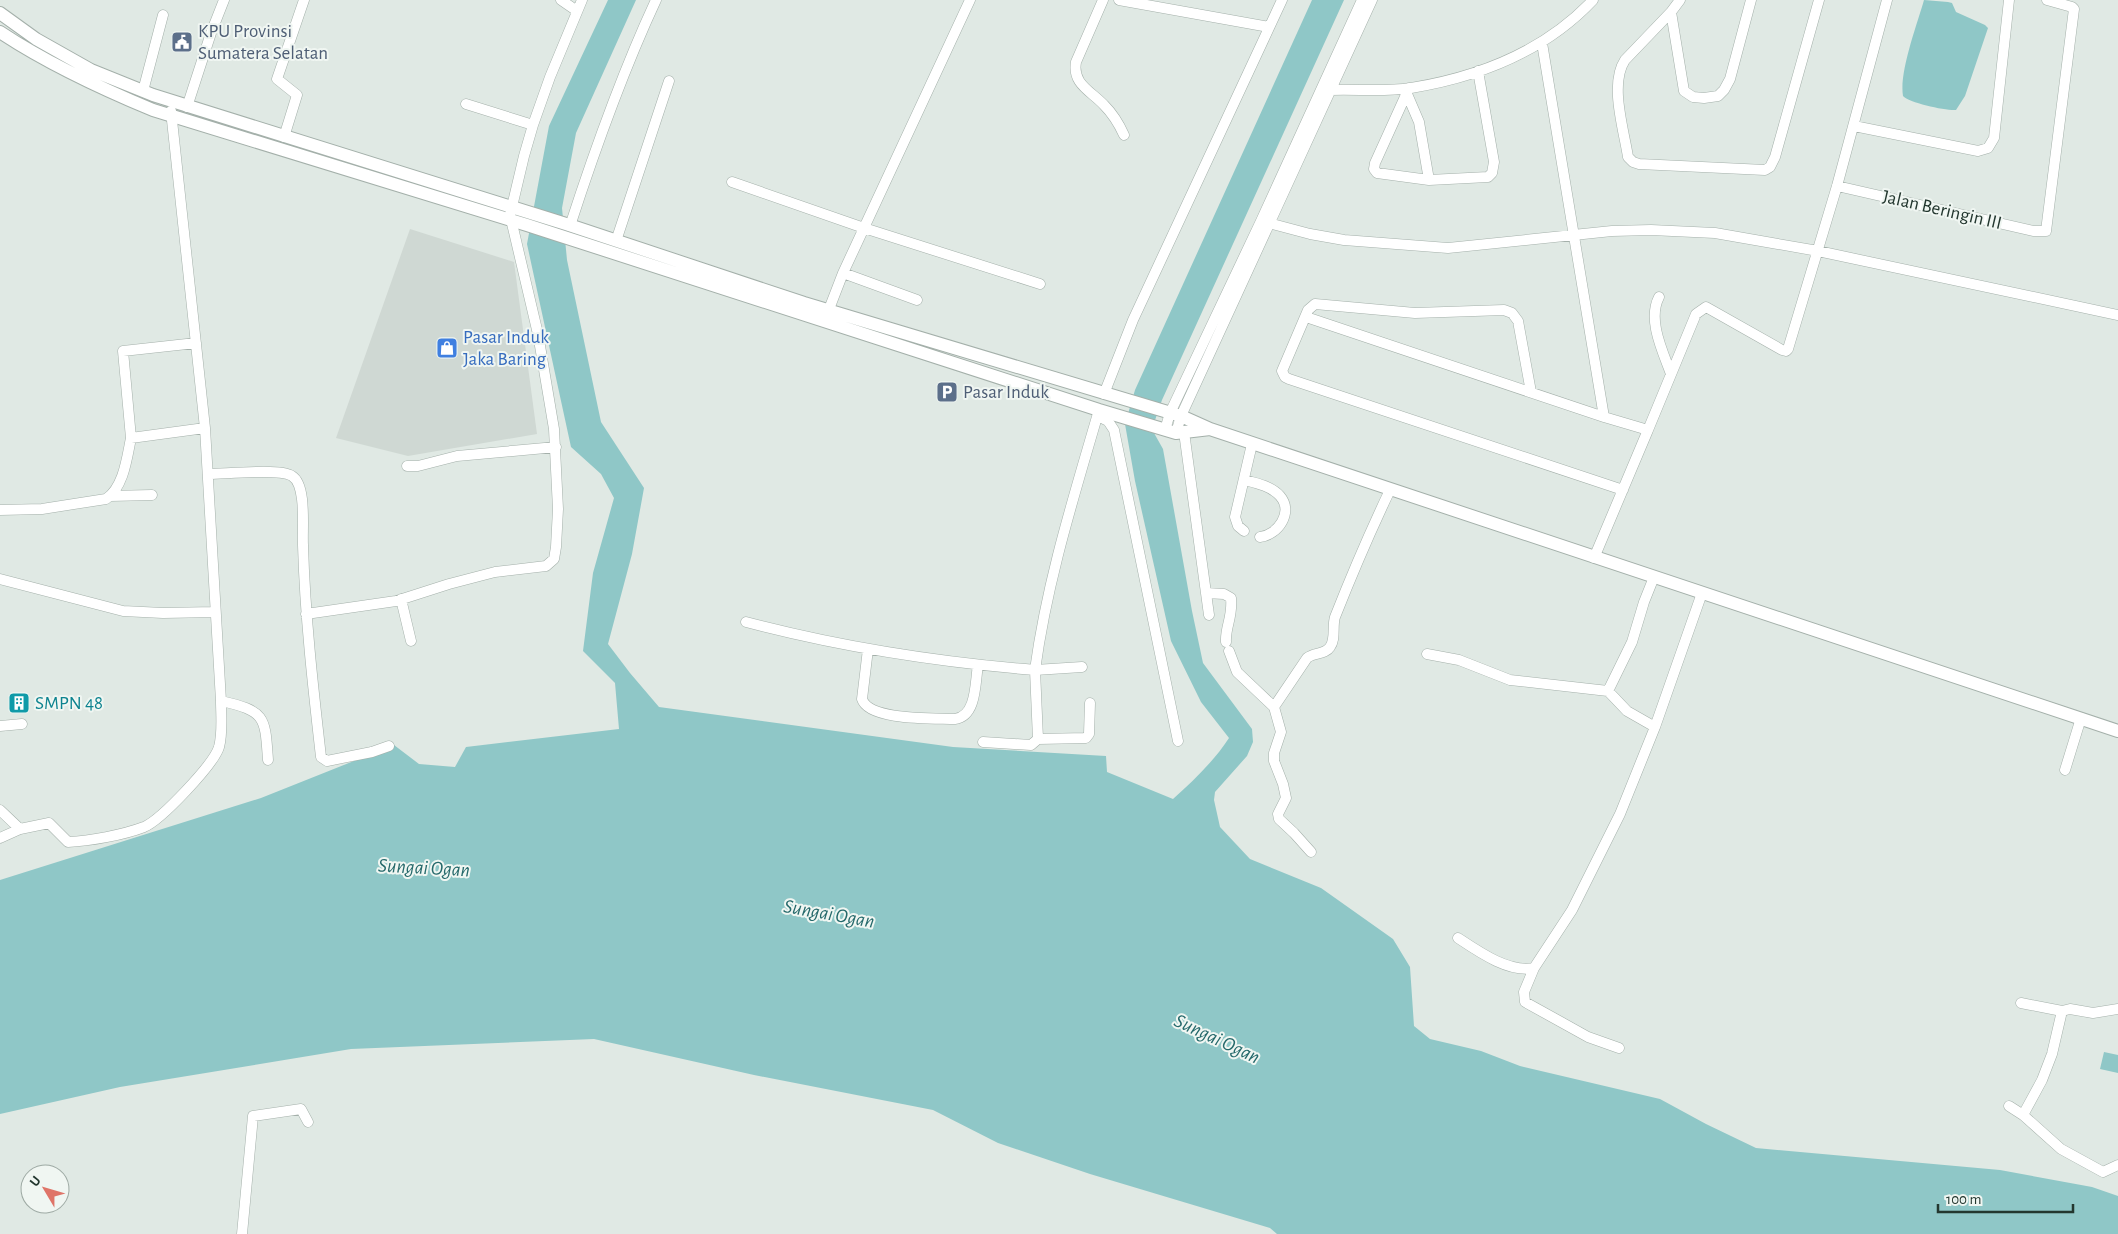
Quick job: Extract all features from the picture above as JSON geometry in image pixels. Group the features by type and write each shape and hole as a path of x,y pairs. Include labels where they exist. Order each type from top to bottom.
{"street":[{"path":"187,106 224,0"},
{"path":"284,137 297,95 277,79 304,0"},
{"path":"561,0 577,11"},
{"path":"306,614 401,599 495,572 546,566 551,563 556,554 556,447 538,334 511,214 533,126 550,78 582,0"},
{"path":"568,230 594,150 641,32 656,0"},
{"path":"824,322 843,273 970,0"},
{"path":"1103,0 1074,69 1078,82 1112,113 1124,135"},
{"path":"1120,0 1269,27"},
{"path":"1104,394 1133,320 1282,0"},
{"path":"1209,614 1170,430 1171,413 1266,223 1326,88 1362,0"},
{"path":"1326,88 1372,0"},
{"path":"1326,88 1408,91 1478,71 1498,64 1542,43 1593,0"},
{"path":"1680,0 1671,12 1624,60 1619,68 1618,96 1628,157 1633,162 1639,164 1766,170 1770,167 1775,157 1819,0"},
{"path":"1671,12 1684,91 1693,97 1714,97 1722,93 1730,79 1751,0"},
{"path":"1594,558 1696,314 1706,307 1786,351 1788,349 1800,315 1837,186 1887,0"},
{"path":"1854,126 1978,151 1988,148 1994,138 2010,0"},
{"name":"Jalan Beringin III","path":"1837,186 2033,231 2046,231 2074,9 2047,0"},
{"path":"0,13 36,38 90,70 171,101 529,220 616,241 828,310 1171,413 1252,444 2118,731"},
{"path":"142,91 163,15"},
{"path":"0,32 28,50 100,89 153,110 511,214"},
{"path":"1542,43 1604,417"},
{"path":"1408,91 1374,169 1380,175 1428,180 1484,178 1492,173 1494,162 1478,71"},
{"path":"616,241 669,81"},
{"path":"1408,91 1419,122 1428,180"},
{"path":"0,838 20,828 50,823 64,840 71,842 111,835 149,824 175,801 213,759 220,746 221,700 209,474 171,101"},
{"path":"466,104 533,126"},
{"path":"732,182 864,228 1040,284"},
{"path":"1266,223 1344,240 1448,248 1612,231 1686,231 1742,237 1818,251 2118,315"},
{"path":"568,230 824,322 1098,413 1125,417 1170,430 1210,429"},
{"path":"843,273 917,300"},
{"path":"1659,297 1654,309 1656,323 1671,374"},
{"path":"1531,392 1518,321 1508,311 1414,313 1319,303 1312,306 1282,367 1283,374 1289,380 1623,490"},
{"path":"1306,317 1648,430"},
{"path":"0,510 62,506 103,500 110,496 116,489 123,472 131,438 123,351 196,343"},
{"path":"1038,739 1035,670 1041,626 1052,573 1076,484 1098,413"},
{"path":"1098,413 1108,421 1114,430 1178,741"},
{"path":"131,438 205,428"},
{"path":"1244,531 1238,526 1235,517 1252,444"},
{"path":"407,466 418,466 457,456 556,447"},
{"path":"209,474 279,472 286,473 296,479 300,487 302,499 306,614 322,757 327,761 389,746"},
{"path":"1244,480 1272,490 1284,502 1284,520 1271,534 1260,538"},
{"path":"1274,707 1307,658 1312,654 1326,651 1331,646 1335,617 1359,556 1390,490"},
{"path":"110,496 152,495"},
{"path":"1608,691 1632,642 1654,577"},
{"path":"0,580 123,611 163,613 215,612"},
{"path":"1206,593 1224,594 1231,598 1230,621 1225,630 1228,647 1237,672 1274,707 1281,732 1274,753 1274,761 1286,798 1278,814 1279,819 1311,852"},
{"path":"1619,1048 1588,1037 1524,1002 1524,992 1534,968 1572,910 1620,814 1655,727 1702,593"},
{"path":"401,599 411,641"},
{"path":"746,622 804,637 868,649 978,665 1035,670 1082,667"},
{"path":"868,649 862,699 868,708 881,714 955,719 964,716 969,711 973,702 978,665"},
{"path":"1427,654 1459,660 1510,680 1608,691 1627,711 1655,727"},
{"path":"221,700 248,708 262,720 266,726 268,760"},
{"path":"983,742 1031,746 1038,739 1086,738 1089,734 1090,703"},
{"path":"2065,770 2082,718"},
{"path":"0,726 22,724"},
{"path":"0,810 20,828"},
{"path":"1458,938 1489,957 1506,964 1521,969 1534,968"},
{"path":"2021,1003 2062,1011 2070,1009 2092,1013 2118,1009"},
{"path":"2023,1115 2042,1080 2052,1054 2062,1011"},
{"path":"2009,1106 2023,1115 2062,1149 2103,1172 2118,1165"},
{"path":"242,1234 252,1116 301,1109 308,1122"}],"shaded area":[{"name":"Pasar Induk Jaka Baring","path":"410,229 514,262 537,434 408,456 336,438"}],"water":[{"name":"Sungai Ogan","path":"608,0 636,0 576,133 562,208 567,260 601,422 644,488 632,554 608,644 659,707 953,747 1106,756 1107,772 1173,799 1203,770 1229,738 1201,702 1171,641 1135,481 1125,424 1135,390 1312,0 1344,0 1162,400 1153,426 1154,433 1163,449 1203,663 1252,729 1253,742 1247,756 1215,792 1214,800 1220,827 1250,859 1321,888 1393,939 1410,967 1414,1026 1430,1039 1481,1051 1520,1066 1660,1099 1756,1148 2000,1170 2092,1187 2118,1196 2118,1234 1277,1234 1270,1228 1090,1174 998,1143 933,1110 754,1075 594,1039 351,1049 120,1087 0,1114 0,880 261,798 394,745 419,764 455,767 466,747 619,729 615,683 583,651 593,573 614,498 601,474 571,447 527,244 549,126"},
{"path":"1924,0 1952,3 1956,12 1988,28 1965,96 1956,110 1928,106 1903,96 1902,86 1906,62"},
{"path":"2104,1052 2118,1055 2118,1073 2100,1069"}],"place":[{"name":"KPU Provinsi Sumatera Selatan","path":"182,42"},
{"name":"Pasar Induk Jaka Baring","path":"447,348"},
{"name":"Pasar Induk","path":"947,392"},
{"name":"SMPN 48","path":"19,703"}]}
